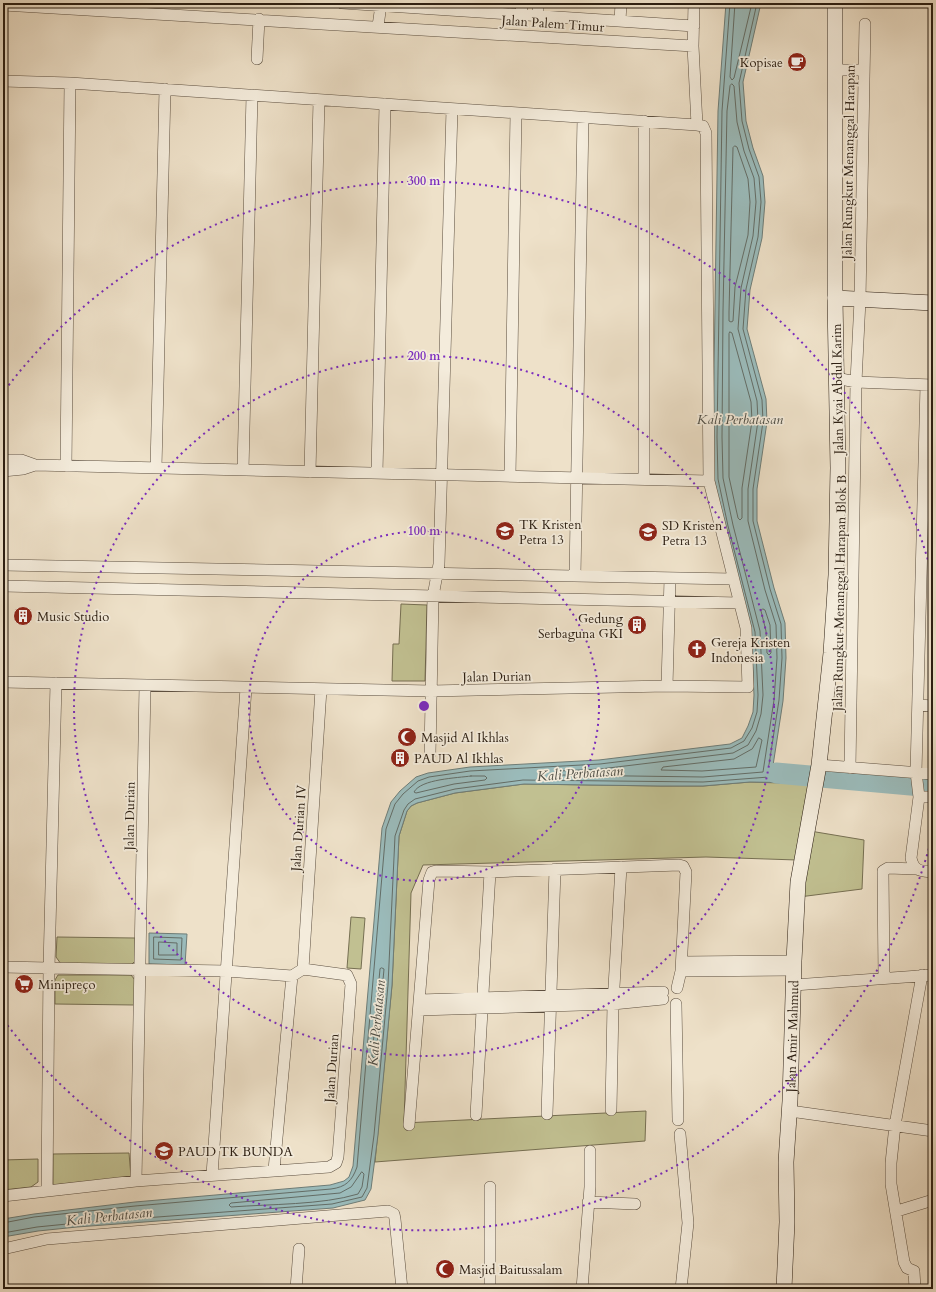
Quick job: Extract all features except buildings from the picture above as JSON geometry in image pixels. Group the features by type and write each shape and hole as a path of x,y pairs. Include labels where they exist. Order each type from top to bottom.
{"street":[{"name":"Jalan Palem Timur","path":"342,3 694,26"},
{"path":"521,15 522,3"},
{"path":"538,3 538,16"},
{"path":"620,22 621,3"},
{"path":"694,3 697,124"},
{"name":"Jalan Kyai Abdul Karim","path":"818,775 831,653 836,575 838,468 834,298 835,3"},
{"name":"Jalan Palem Timur","path":"3,5 378,26 694,46"},
{"path":"378,26 381,5"},
{"path":"257,59 259,19"},
{"name":"Jalan Rungkut Menanggal Harapan","path":"860,300 865,24"},
{"path":"834,70 864,70"},
{"path":"3,81 70,83 697,124 705,129 709,480 739,603 3,586"},
{"path":"66,466 70,83"},
{"path":"156,468 165,89"},
{"path":"243,470 252,95"},
{"path":"310,472 319,100"},
{"path":"377,473 385,104"},
{"path":"430,754 433,596 439,564 452,109"},
{"path":"510,476 516,113"},
{"path":"575,576 575,478 583,117"},
{"path":"644,121 644,479"},
{"path":"834,298 933,303"},
{"name":"Jalan Rungkut Menanggal Harapan Blok B","path":"850,768 856,382 860,300"},
{"path":"836,378 856,382 930,385 929,450 918,705 918,795 911,858 913,865 919,870"},
{"path":"3,460 21,460 35,465 66,466 709,480"},
{"path":"3,471 23,469 35,465"},
{"path":"3,565 732,579"},
{"path":"667,686 668,601 670,578"},
{"name":"Jalan Durian","path":"3,682 431,691 667,686 748,687 746,628 739,603"},
{"path":"47,1191 49,968 56,684"},
{"name":"Jalan Durian","path":"136,1181 145,685"},
{"path":"212,1175 246,688"},
{"name":"Jalan Durian IV","path":"303,969 321,689"},
{"path":"918,705 933,706"},
{"path":"818,775 850,768 917,776 933,774"},
{"name":"Jalan Amir Mahmud","path":"784,1289 787,1222 786,1162 790,1111 798,882 818,775"},
{"path":"918,795 933,797"},
{"path":"409,1125 431,874 436,871 490,872 679,865 683,866 686,872 682,966 676,988 681,996 676,1004 678,1120"},
{"path":"611,1110 613,999 621,867"},
{"path":"884,978 883,872 888,868 933,872"},
{"path":"547,1114 556,869"},
{"path":"476,1115 484,1004 490,872"},
{"path":"682,966 794,966"},
{"path":"3,967 227,971 292,976 303,969"},
{"name":"Jalan Durian","path":"3,1196 136,1181 329,1166 336,1162 338,1157 350,978 344,973 303,969"},
{"path":"794,986 928,975 895,1125 891,1163 891,1184 897,1211 905,1265 914,1271 915,1289"},
{"path":"274,1170 292,976"},
{"path":"420,1005 484,1004 663,996 671,987 676,988"},
{"path":"663,996 670,1005 676,1004"},
{"path":"790,1111 933,1131"},
{"path":"680,1134 688,1223 681,1289"},
{"path":"582,1289 590,1151"},
{"path":"490,1187 490,1289"},
{"path":"897,1211 933,1200"},
{"path":"588,1202 635,1204"},
{"path":"3,1250 47,1239 388,1211 394,1214 395,1219 402,1289"},
{"path":"296,1289 299,1249"}],"shaded area":[{"path":"401,604 427,605 425,681 392,681 393,644 399,644"},
{"path":"750,782 811,784 797,860 706,857 423,865 411,893 404,1123 646,1111 645,1141 375,1162 392,985 399,836 407,811 411,806 455,793 524,784 703,786"},
{"path":"810,831 864,840 862,889 799,897"},
{"path":"351,917 365,918 361,969 347,968"},
{"path":"57,937 135,938 135,961 131,965 61,964 56,957"},
{"path":"58,975 131,975 135,980 134,1005 55,1004 55,980"},
{"path":"129,1153 131,1177 53,1185 53,1154"},
{"path":"38,1159 38,1182 31,1187 3,1190 3,1160"}],"water":[{"name":"Kali Perbatasan","path":"726,3 761,3 743,82 746,121 753,148 763,176 765,202 762,238 750,290 747,329 766,399 767,422 757,489 757,521 774,588 785,623 786,658 783,701 772,772 805,775 804,783 750,782 703,786 524,784 455,793 411,806 407,811 399,836 392,985 378,1135 371,1189 365,1200 333,1208 77,1227 38,1231 3,1237 3,1219 135,1202 330,1185 344,1181 349,1177 353,1166 382,828 391,802 400,791 416,777 428,773 470,767 599,760 730,744 742,738 753,712 754,695 751,633 724,527 714,479 713,437 718,111"},
{"path":"149,933 187,934 185,965 149,964"}],"waterway":[{"path":"776,773 933,787"}],"place":[{"name":"Kopisae","path":"797,62"},
{"name":"TK Kristen Petra 13","path":"505,531"},
{"name":"SD Kristen Petra 13","path":"648,532"},
{"name":"Music Studio","path":"23,616"},
{"name":"Gedung Serbaguna GKI","path":"637,625"},
{"name":"Gereja Kristen Indonesia","path":"697,649"},
{"name":"Masjid Al Ikhlas","path":"407,737"},
{"name":"PAUD Al Ikhlas","path":"400,758"},
{"name":"Minipreço","path":"24,984"},
{"name":"PAUD TK BUNDA","path":"164,1151"},
{"name":"Masjid Baitussalam","path":"445,1269"}]}
